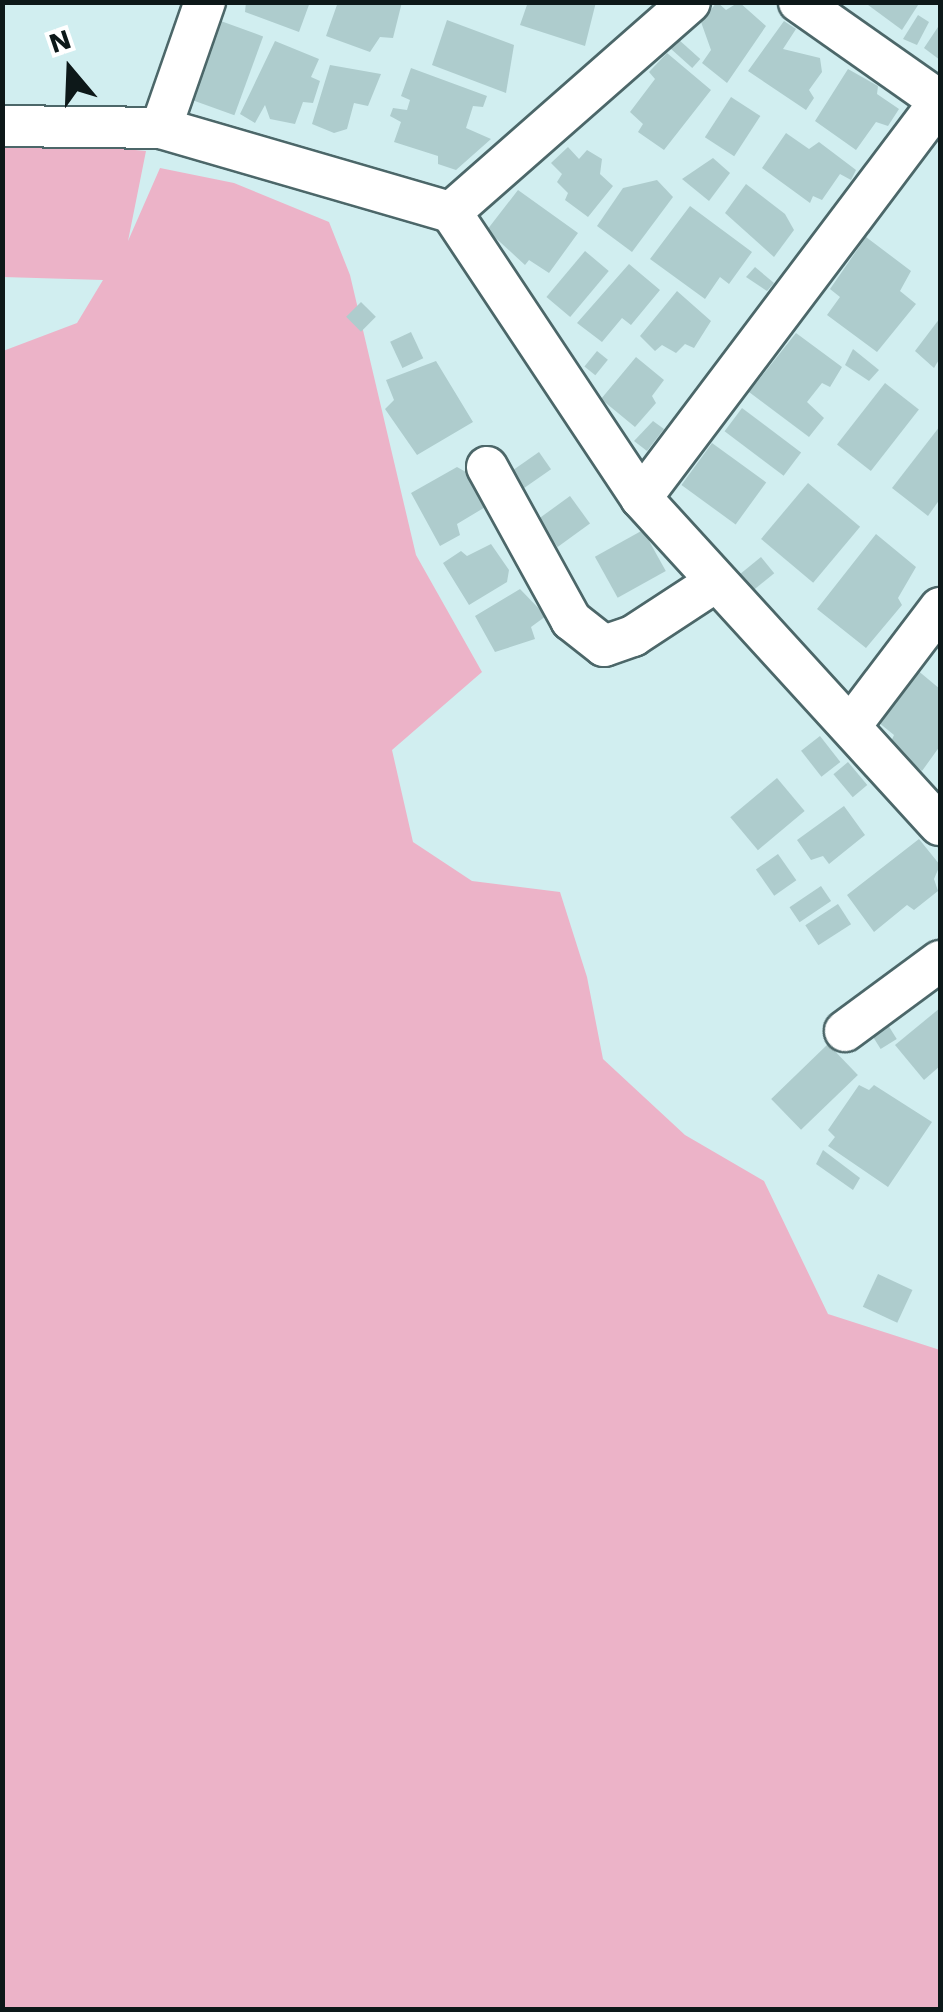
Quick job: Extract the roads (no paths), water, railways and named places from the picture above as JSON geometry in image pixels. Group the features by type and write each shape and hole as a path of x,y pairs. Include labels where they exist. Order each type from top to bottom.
{"street":[{"path":"161,128 205,2"},
{"path":"451,212 690,2"},
{"path":"640,498 940,101 799,2"},
{"path":"2,126 161,128 451,212 640,498 714,583 852,724 940,825"},
{"path":"488,467 571,620 604,646 634,636 714,583"},
{"path":"852,724 940,608"},
{"path":"844,1031 940,961"}]}
